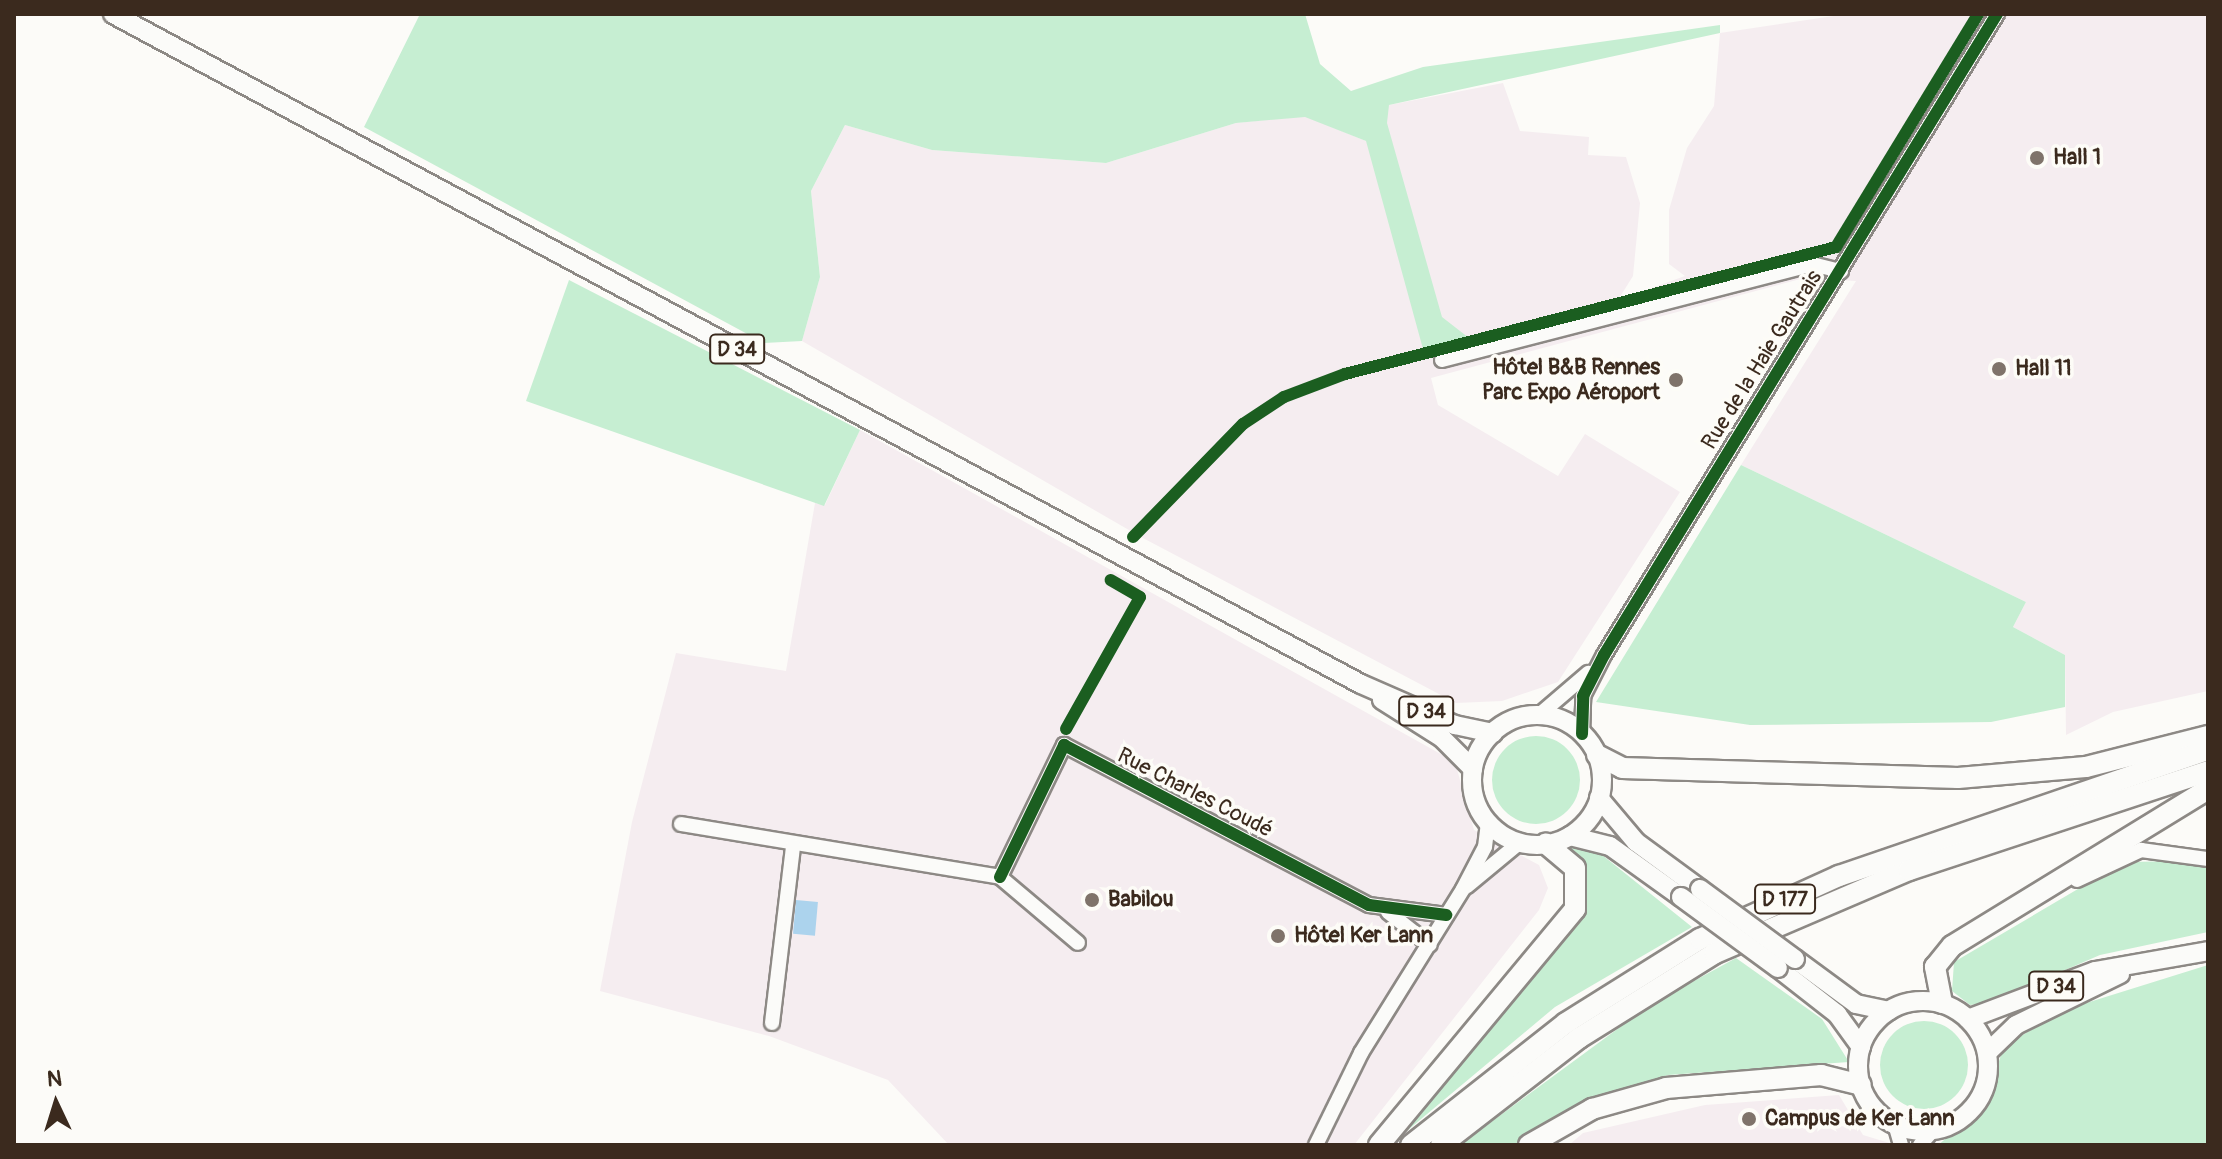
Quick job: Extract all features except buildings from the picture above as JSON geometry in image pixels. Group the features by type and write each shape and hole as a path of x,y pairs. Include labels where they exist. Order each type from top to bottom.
{"highway":[{"path":"1597,755 1622,768 1970,778 2086,767 2208,736"},
{"name":"D 177","path":"1411,1145 1566,1023 1700,939 1920,846 2208,750"},
{"name":"D 177","path":"1441,1145 1579,1038 1715,953 1909,870 2208,771"},
{"path":"1942,1003 1935,967 1970,936 2208,789"},
{"path":"1379,1145 1575,909 1575,868 1546,844"},
{"path":"1529,1145 1592,1109 1666,1088 1821,1075 1861,1085"}],"main road":[{"name":"D 34","path":"113,14 1361,684 1455,725 1493,733"},
{"name":"D 34","path":"1361,684 1442,738 1473,769"},
{"path":"1861,1047 1888,1011 1914,1001 1942,1003 1968,1019 1987,1053 1977,1103 1933,1130 1895,1124 1861,1085 1861,1047 1837,1014 1778,968 1610,846 1570,836 1546,844 1519,843 1488,823 1474,798 1473,769 1493,733 1539,715 1582,734 1597,755 1599,798 1636,842 1856,1004 1888,1011"},
{"path":"1570,836 1599,798"},
{"name":"D 34","path":"1968,1019 2095,971 2208,951"},
{"name":"D 34","path":"1987,1053 2055,1003 2147,962"}],"street":[{"name":"Rue de la Haie Gautrais","path":"1582,734 1583,696 1604,655 1997,14"},
{"path":"1442,360 1812,264 1841,271"},
{"name":"Rue de la Haie Gautrais","path":"1539,715 1566,699 1604,655"},
{"name":"Rue Charles Coudé","path":"1000,877 1064,745 1388,912 1405,932 1430,945"},
{"path":"1316,1145 1463,889 1485,847 1488,823"},
{"path":"681,824 793,846 1000,877 1078,943"},
{"path":"1463,889 1519,843"},
{"path":"772,1023 793,846"},
{"path":"1970,936 2131,853 2162,850 2208,859"},
{"name":"Rue Charles Coudé","path":"1388,912 1446,915"},
{"path":"1895,1124 1901,1145"},
{"path":"1920,1145 1933,1130"}],"shaded area":[{"path":"1847,14 2208,14 2208,691 2113,712 2066,735 2065,655 2013,627 2026,602 1741,465 1856,281 1804,278 1431,378 1438,405 1558,476 1585,434 1680,492 1558,682 1502,701 1456,703 1141,537 802,341 820,277 811,191 845,125 932,150 1106,163 1236,123 1305,116 1366,141 1389,105 1503,83 1520,131 1589,137 1588,155 1626,157 1640,203 1633,276 1618,300 1685,276 1669,264 1669,210 1687,148 1714,106 1720,33"},
{"path":"860,430 1455,762 1474,830 1539,865 1548,888 1539,910 1354,1145 949,1145 888,1080 769,1036 600,991 632,822 676,653 786,671 815,503 825,505"},
{"name":"Campus de Ker Lann","path":"1839,1095 1863,1135 1896,1145 1569,1145 1583,1133 1705,1105"}],"green space":[{"path":"420,14 1305,14 1320,64 1351,91 1423,67 1720,25 1720,33 1389,105 1387,123 1442,317 1469,338 1423,349 1366,141 1305,117 1236,123 1106,163 932,150 845,125 811,191 820,277 802,341 764,343 364,127"},
{"path":"569,280 860,430 824,506 526,401"},
{"path":"1741,465 2026,602 2013,627 2065,655 2065,707 1991,722 1750,725 1596,702"},
{"path":"1536,736 1553,739 1567,749 1577,763 1580,780 1577,797 1567,811 1553,821 1536,824 1519,821 1505,811 1495,797 1492,780 1495,763 1505,749 1519,739"},
{"path":"1562,844 1596,850 1692,927 1555,1007 1390,1145 1581,914 1585,877"},
{"path":"2178,861 2208,868 2208,932 2100,955 1988,1003 1970,1005 1952,991 1954,962 2100,876 2130,862"},
{"path":"1736,958 1822,1019 1849,1062 1668,1075 1581,1103 1515,1145 1460,1145 1650,1005"},
{"path":"2208,965 2208,1145 1938,1145 1986,1106 2002,1051 2021,1036 2067,1009"},
{"path":"1924,1021 1941,1025 1955,1034 1964,1048 1968,1065 1964,1082 1955,1096 1941,1105 1924,1109 1907,1105 1893,1096 1884,1082 1880,1065 1884,1048 1893,1034 1907,1025"}],"water":[{"path":"796,900 818,902 815,936 793,934"}],"waterway":[{"path":"989,14 1042,14"}],"cycle path":[{"path":"1133,537 1243,424 1284,397 1345,374 1836,247 1978,14"},
{"path":"1582,734 1583,696 1604,655 1997,14"},
{"path":"1066,729 1140,597 1110,580"},
{"path":"1000,877 1064,745 1369,905 1446,915"}],"place":[{"name":"Hall 1","path":"2037,158"},
{"name":"Hall 11","path":"1999,369"},
{"name":"Hôtel B&B Rennes Parc Expo Aéroport","path":"1676,380"},
{"name":"Babilou","path":"1092,900"},
{"name":"Hôtel Ker Lann","path":"1278,936"},
{"name":"Campus de Ker Lann","path":"1749,1119"}]}
